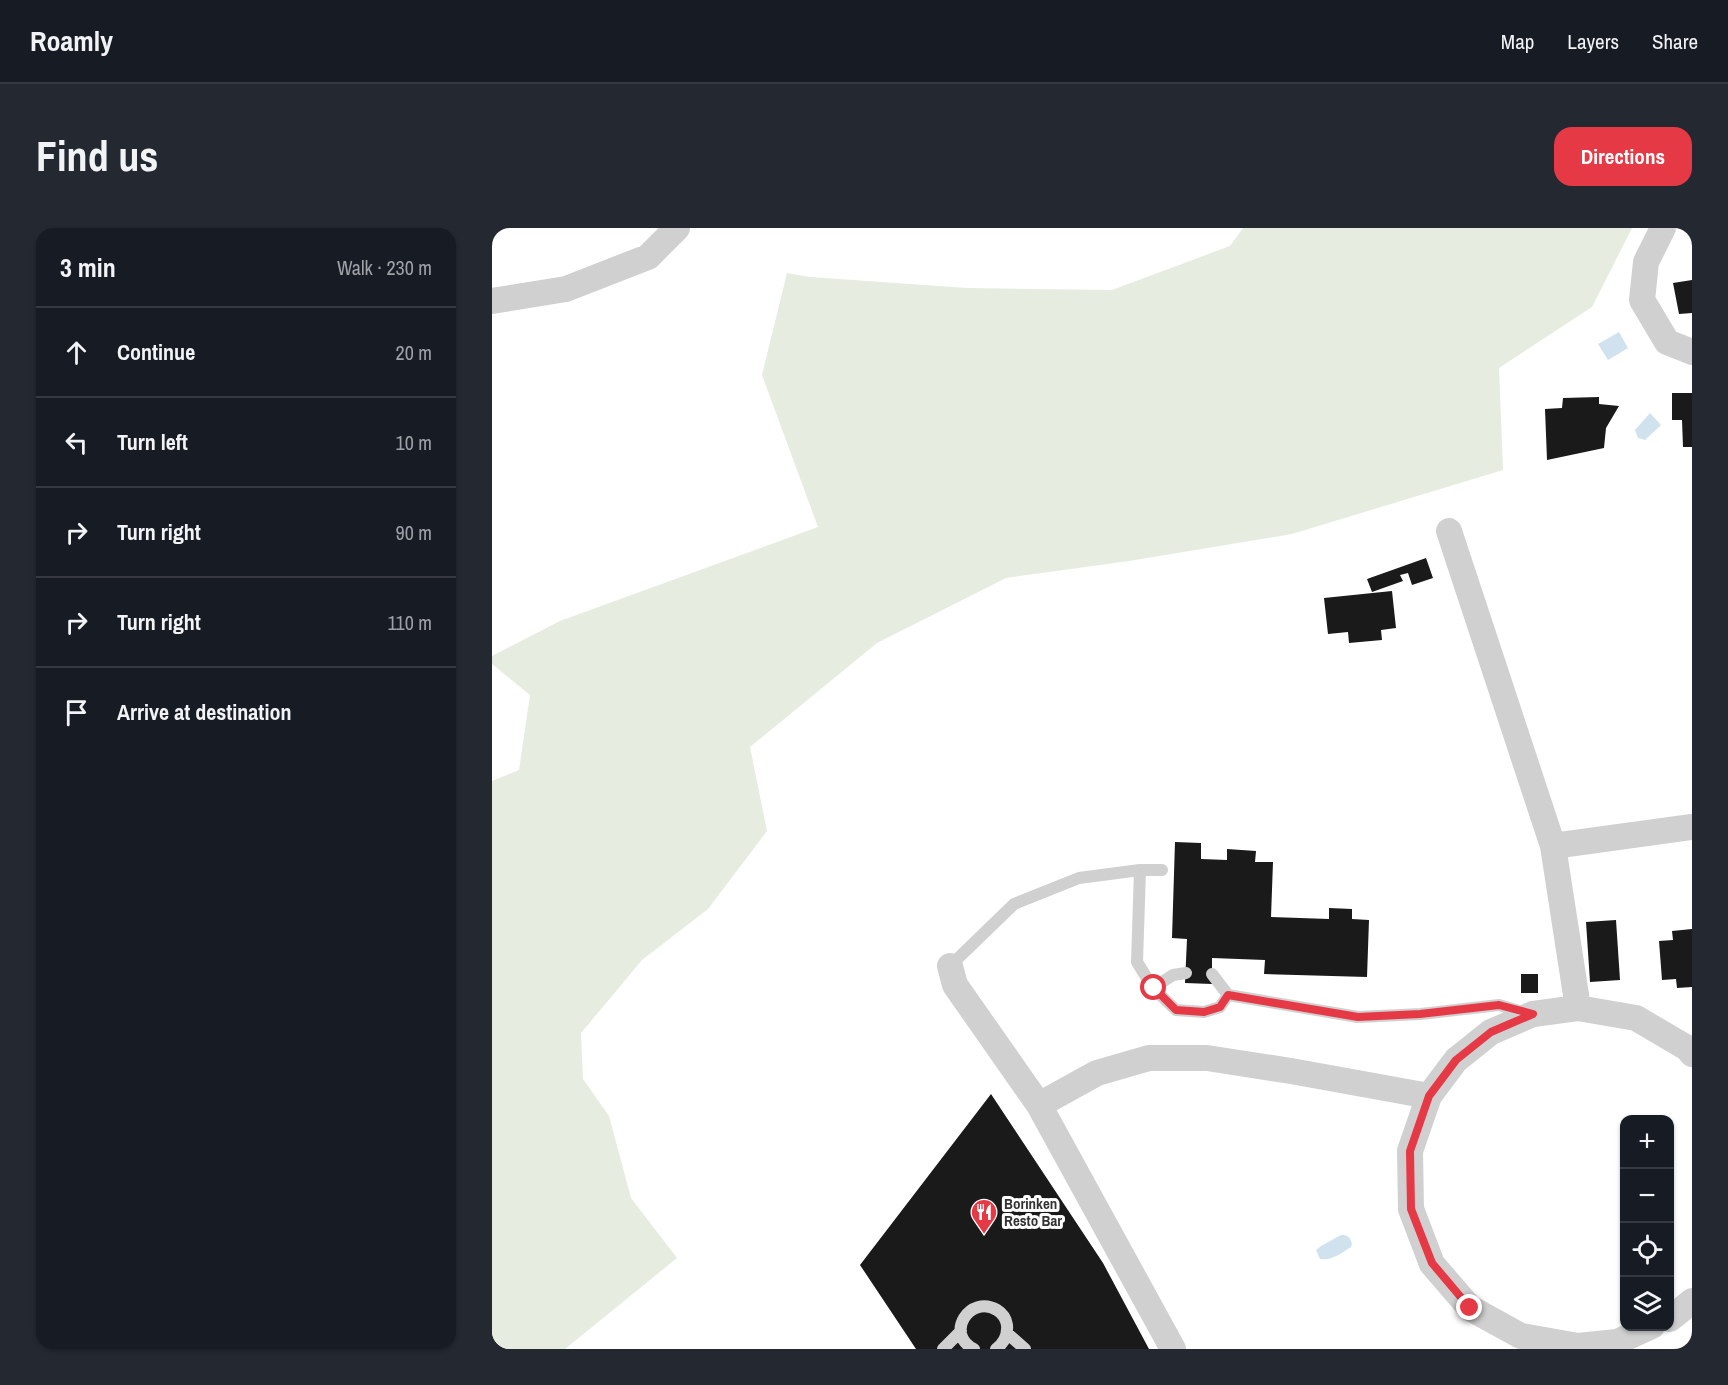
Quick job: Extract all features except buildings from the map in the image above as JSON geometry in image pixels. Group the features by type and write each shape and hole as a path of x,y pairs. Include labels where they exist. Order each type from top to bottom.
{"street":[{"path":"492,301 566,289 648,257 676,228"},
{"path":"1663,228 1646,262 1642,300 1667,342 1692,352"},
{"path":"1449,531 1553,846 1578,1008"},
{"path":"1553,846 1692,827"},
{"path":"950,966 955,985 1039,1105 1173,1349"},
{"path":"1643,1331 1618,1345 1578,1346 1521,1336 1470,1308 1432,1263 1411,1209 1410,1151 1429,1096 1456,1060 1491,1032 1533,1014 1578,1008 1636,1018 1687,1048 1692,1054"},
{"path":"1039,1105 1097,1073 1149,1058 1207,1058 1429,1096"},
{"path":"1674,1316 1692,1301"}],"lane":[{"path":"1140,870 1137,963 1154,988 1176,1010 1204,1012 1220,1007 1228,995"},
{"path":"950,966 1014,904 1079,878 1140,870 1162,870"},
{"path":"1154,988 1173,975 1186,973"},
{"path":"1212,974 1228,995 1358,1017 1420,1014 1499,1005 1533,1014"},
{"path":"974,1349 963,1340 960,1331 961,1322 967,1313 977,1307 989,1306 1000,1312 1007,1322 1008,1334 1002,1345 996,1349"},
{"path":"943,1349 960,1331"},
{"path":"1008,1334 1025,1349"}],"shaded area":[{"path":"1243,228 1632,228 1592,307 1499,368 1503,470 1292,534 1129,561 1006,578 877,643 750,747 767,831 708,909 642,960 581,1033 583,1079 609,1116 631,1198 677,1258 565,1349 492,1349 492,781 519,770 530,695 492,664 492,656 560,621 818,527 762,375 787,273 810,277 967,288 1112,290 1230,246"}],"water":[{"path":"1619,332 1628,348 1608,360 1598,344"},
{"path":"1650,413 1661,425 1645,440 1638,438 1635,430"},
{"path":"1341,1235 1349,1238 1351,1247 1332,1258 1320,1259 1316,1250"}],"place":[{"name":"Borinken Resto Bar","path":"984,1235"}],"route":[{"path":"1154,988 1176,1010 1204,1012 1220,1007 1228,995 1358,1017 1420,1014 1499,1005 1533,1014 1491,1032 1456,1060 1429,1096 1410,1151 1411,1209 1432,1263 1470,1308"}]}
